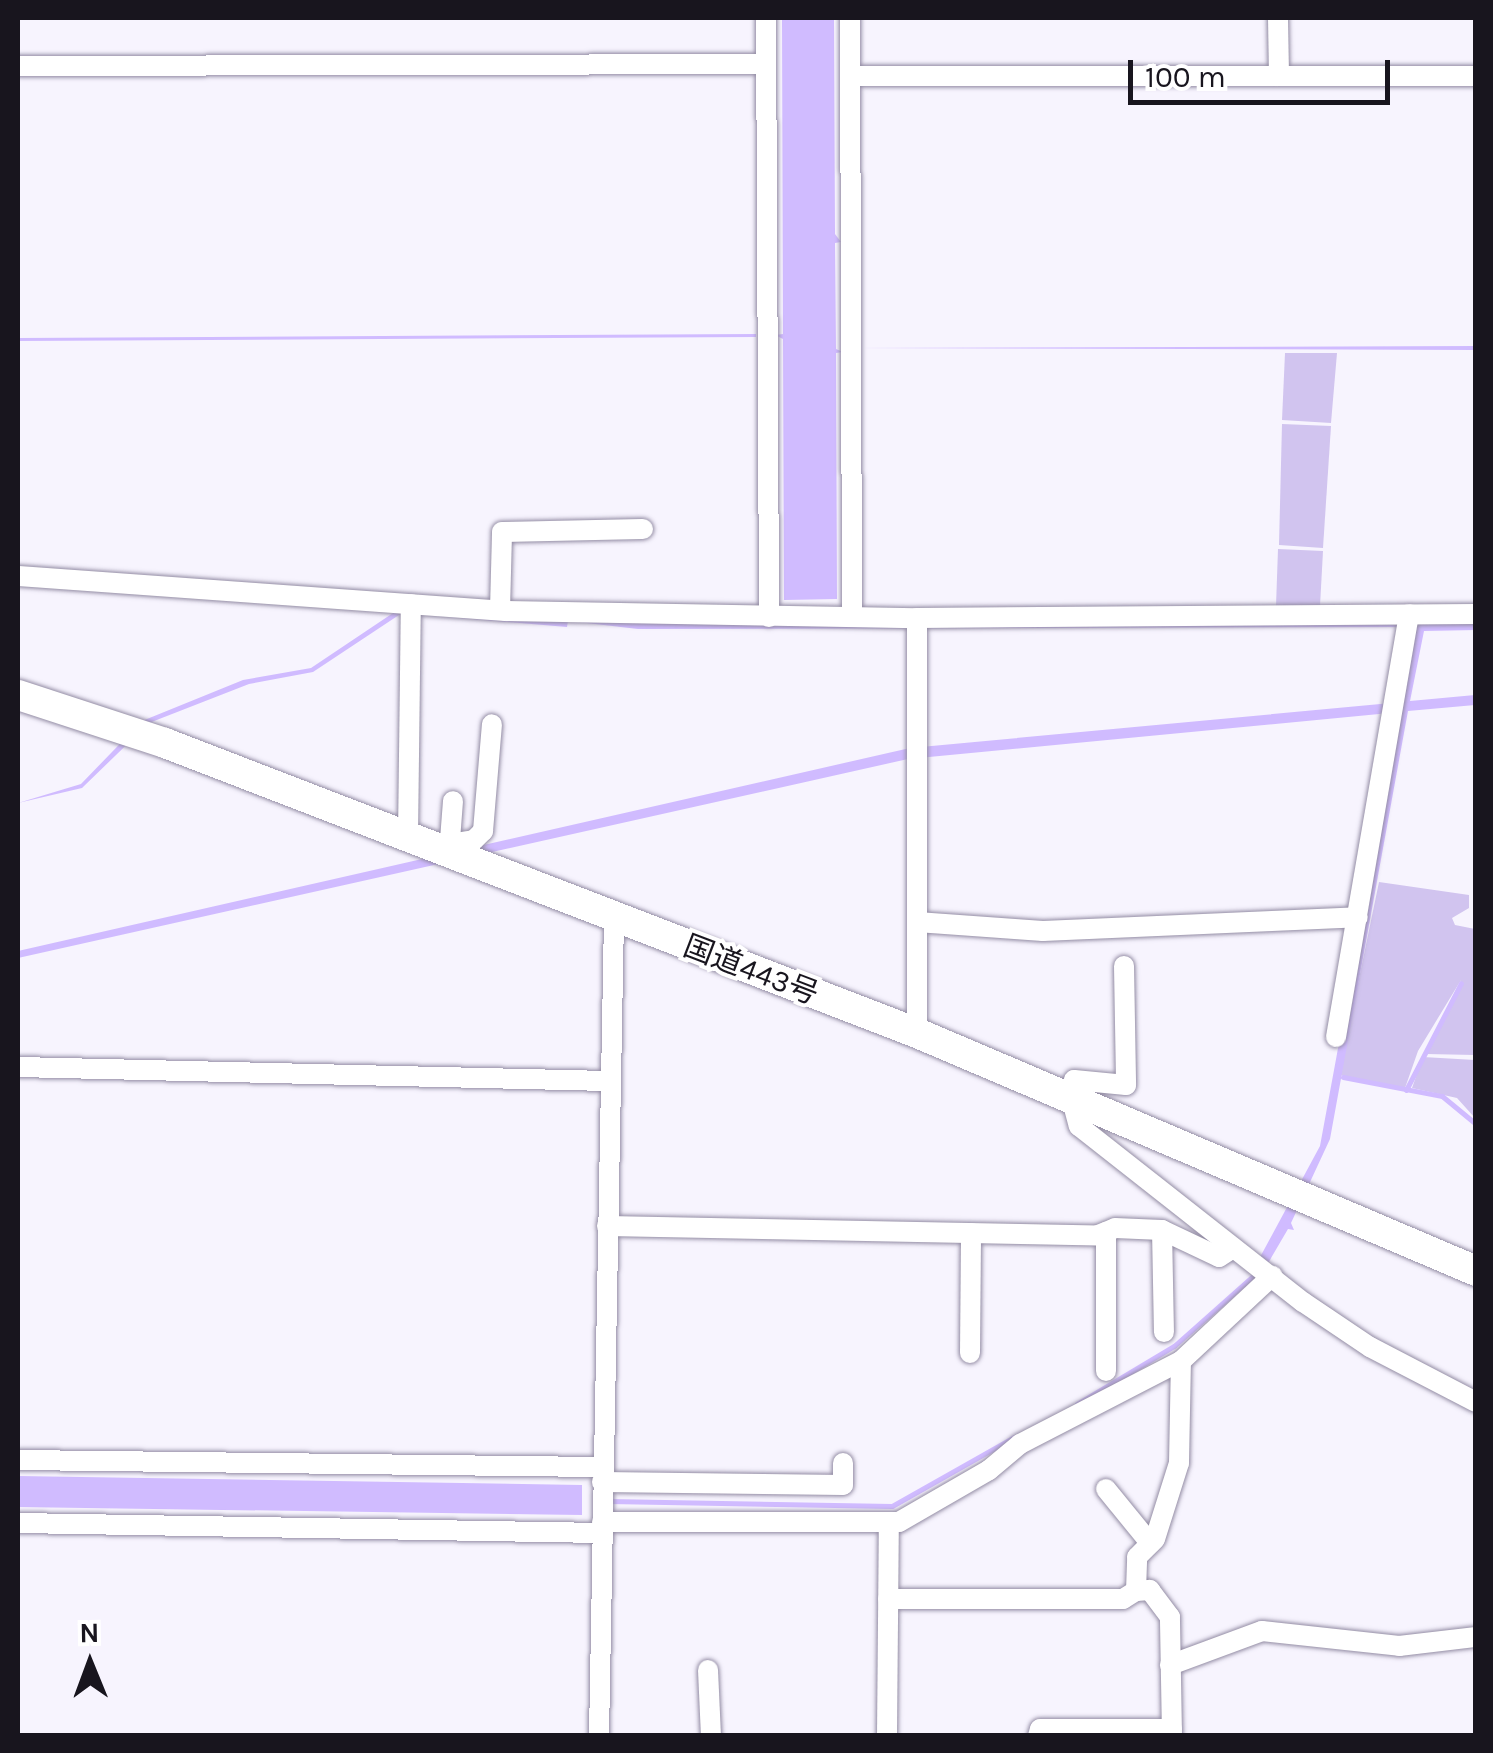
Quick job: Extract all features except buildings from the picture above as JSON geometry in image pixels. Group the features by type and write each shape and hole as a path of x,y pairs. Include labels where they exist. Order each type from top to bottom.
{"highway":[{"name":"国道443号","path":"18,695 113,724 408,837 450,848 614,918 916,1033 1476,1271"}],"street":[{"path":"766,18 769,617"},
{"path":"850,18 852,616"},
{"path":"1278,18 1279,76"},
{"path":"18,66 766,64"},
{"path":"850,76 1476,76"},
{"path":"500,610 502,532 643,529"},
{"path":"18,576 500,610 917,618 1476,614"},
{"path":"408,837 411,604"},
{"path":"1336,1037 1409,614"},
{"path":"916,1033 917,618"},
{"path":"453,802 450,848 474,840 487,820 492,724"},
{"path":"916,922 1043,932 1358,917"},
{"path":"598,1736 614,918"},
{"path":"1124,966 1126,1086 1074,1080 1071,1097 1079,1126 1233,1248 1370,1347 1476,1402"},
{"path":"18,1067 609,1081"},
{"path":"607,1226 971,1233 1162,1230 1219,1256 1233,1248"},
{"path":"1162,1230 1164,1332"},
{"path":"1106,1232 1106,1371"},
{"path":"970,1353 971,1233"},
{"path":"18,1523 602,1527 889,1524 990,1470 1020,1444 1181,1361 1272,1276"},
{"path":"1136,1591 1136,1557 1150,1543 1178,1463 1181,1361"},
{"path":"18,1460 602,1474 844,1486 843,1463"},
{"path":"1106,1489 1150,1543"},
{"path":"887,1736 889,1524"},
{"path":"888,1598 1123,1599 1136,1591 1150,1590 1170,1617 1172,1732 1040,1729 1038,1736"},
{"path":"1170,1665 1262,1630 1399,1646 1476,1636"},
{"path":"708,1670 712,1736"}],"shaded area":[{"path":"782,18 834,18 835,234 841,242 835,243 836,349 843,352 836,353 837,599 784,600 783,339 775,335 783,334"},
{"path":"756,337 18,341 18,338"},
{"path":"1476,346 1475,350 856,348"},
{"path":"1285,353 1337,353 1331,423 1282,420"},
{"path":"1282,424 1331,426 1323,548 1279,545"},
{"path":"1278,549 1323,551 1320,606 1276,606"},
{"path":"399,609 568,621 567,627 402,613 313,672 249,684 149,723 82,788 18,803 81,784 142,721 243,680 311,668"},
{"path":"1475,620 1475,630 1424,631 1410,701 1475,695 1475,705 1408,711 1330,1139 1291,1223 1294,1230 1288,1229 1267,1265 1252,1272 1320,1146 1400,712 908,759 18,958 18,951 910,748 1402,702 1415,627 638,629 578,622"},
{"path":"1379,882 1469,895 1469,908 1452,918 1455,925 1475,929 1475,1055 1426,1054 1461,980 1418,1051 1405,1088 1339,1075"},
{"path":"1423,1057 1475,1060 1475,1118 1457,1098 1412,1088"},
{"path":"18,1476 582,1485 582,1515 18,1507"}],"waterway":[{"path":"1406,1090 1461,983"},
{"path":"1343,1077 1442,1096 1476,1124"},
{"path":"1077,1404 1174,1346 1255,1274"},
{"path":"608,1501 892,1506 1014,1437"}]}
